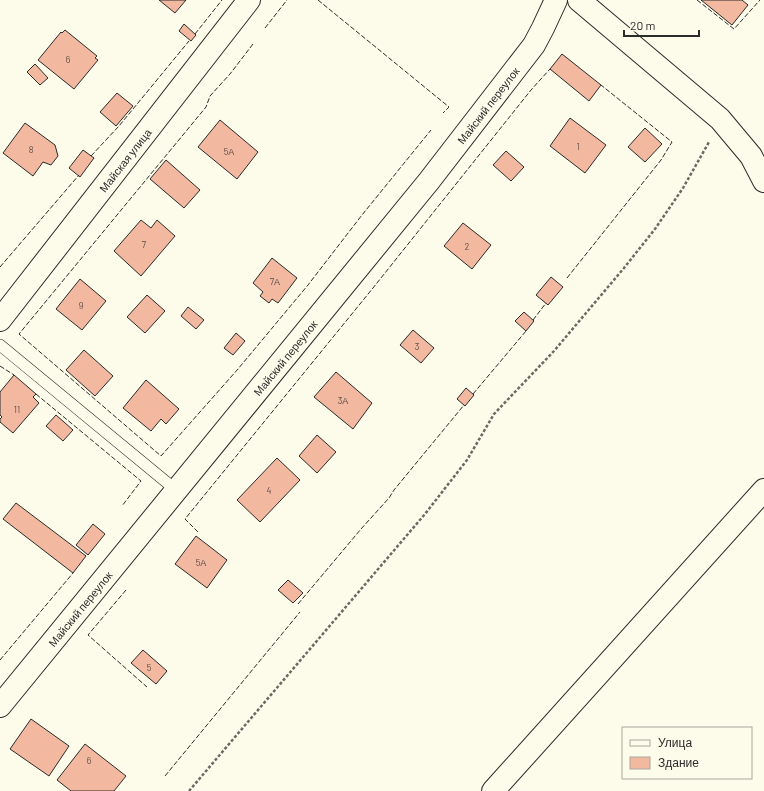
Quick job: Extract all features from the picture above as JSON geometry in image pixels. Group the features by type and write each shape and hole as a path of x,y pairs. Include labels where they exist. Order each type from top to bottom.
{"street":[{"name":"Майская улица","path":"0,320 249,0"},
{"name":"Майский переулок","path":"0,706 429,181 534,45 556,0"},
{"path":"579,0 720,119 752,156 764,182"},
{"path":"493,791 764,490"}],"lane":[{"path":"0,344 176,490"}],"path":[{"path":"189,791 425,514 467,460 494,414 554,351 655,229 690,176 715,133 720,119"}],"building":[{"path":"159,0 186,0 175,13"},
{"path":"701,0 742,0 748,5 732,25"},
{"path":"184,24 196,35 191,41 179,31"},
{"path":"65,30 97,56 95,58 98,60 74,89 38,60 61,32 62,33"},
{"path":"562,54 601,85 589,101 550,69"},
{"path":"35,64 48,78 40,85 27,72"},
{"path":"117,93 133,106 116,126 100,112"},
{"path":"570,118 606,145 585,173 550,146"},
{"path":"220,120 258,152 237,179 198,147"},
{"path":"25,123 55,145 58,156 51,165 43,162 33,176 3,153"},
{"path":"645,128 662,144 645,162 628,147"},
{"path":"83,150 94,158 80,177 69,168"},
{"path":"506,151 524,167 511,181 493,165"},
{"path":"166,160 200,190 184,208 150,179"},
{"path":"141,220 151,228 157,220 175,236 141,276 114,251"},
{"path":"463,223 491,245 472,269 444,246"},
{"path":"272,258 297,278 278,303 272,299 269,303 260,296 263,292 253,283"},
{"path":"551,277 563,287 548,305 536,295"},
{"path":"80,279 106,301 82,330 56,309"},
{"path":"147,295 165,311 145,333 127,317"},
{"path":"188,307 204,320 196,329 181,316"},
{"path":"524,312 534,321 526,331 515,321"},
{"path":"413,330 434,348 421,363 400,345"},
{"path":"236,333 245,341 233,355 224,348"},
{"path":"84,350 113,376 95,396 66,370"},
{"path":"336,372 372,403 353,429 314,397"},
{"path":"14,375 36,394 33,397 39,403 13,433 0,422 2,417 0,415 0,392"},
{"path":"146,380 179,409 166,424 161,419 151,431 123,408"},
{"path":"466,388 474,395 465,406 457,399"},
{"path":"56,415 73,430 63,441 46,426"},
{"path":"317,435 336,452 317,473 299,456"},
{"path":"277,458 300,480 260,522 237,500"},
{"path":"16,503 86,556 73,573 3,519"},
{"path":"93,524 105,534 88,555 76,545"},
{"path":"196,536 227,560 207,588 175,564"},
{"path":"288,580 303,593 293,603 278,590"},
{"path":"143,650 167,671 156,684 131,663"},
{"path":"31,719 69,746 49,776 10,749"},
{"path":"85,744 126,776 114,791 71,791 57,780"}],"fence":[{"path":"195,34 222,0"},
{"path":"265,28 287,0"},
{"path":"318,0 449,107 443,113"},
{"path":"697,0 734,29 760,0"},
{"path":"91,156 119,126 189,41"},
{"path":"253,44 230,74 210,96 206,107 19,334 161,456 238,369 308,285 362,215 431,130"},
{"path":"198,532 185,519 373,288 531,90 550,69"},
{"path":"567,278 661,160 672,142 601,85"},
{"path":"0,267 79,175"},
{"path":"533,320 546,303"},
{"path":"473,394 526,331"},
{"path":"0,366 14,375"},
{"path":"36,394 141,481 122,506"},
{"path":"298,604 389,498 464,405"},
{"path":"0,660 73,573"},
{"path":"126,590 88,635 147,687"},
{"path":"165,776 300,612"}]}
